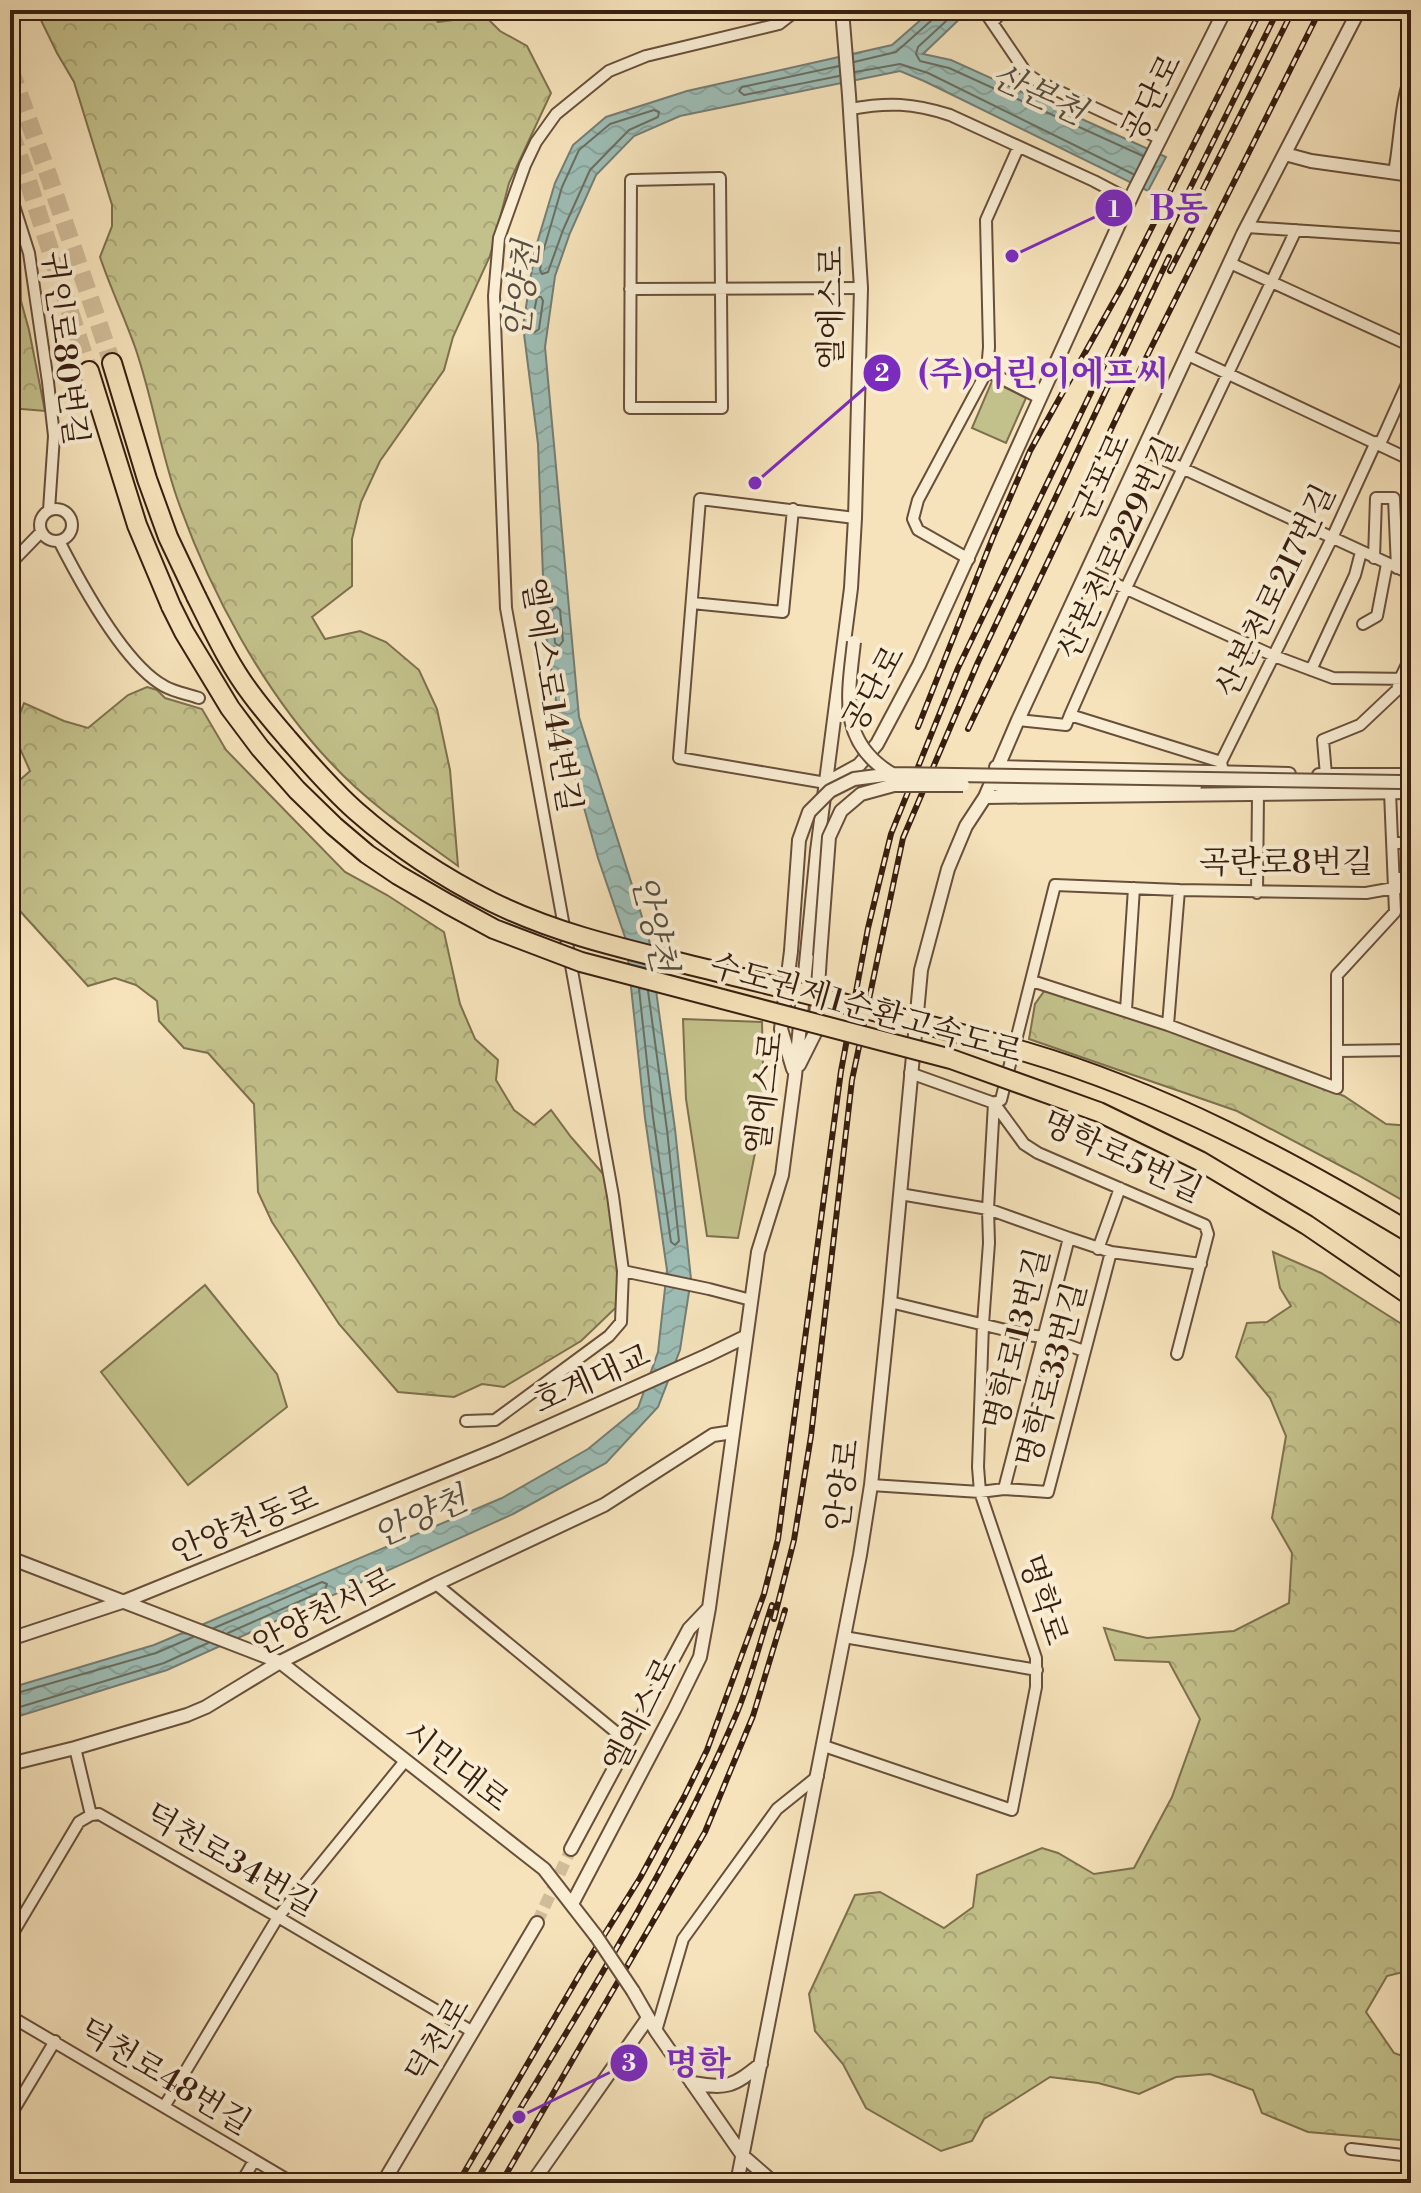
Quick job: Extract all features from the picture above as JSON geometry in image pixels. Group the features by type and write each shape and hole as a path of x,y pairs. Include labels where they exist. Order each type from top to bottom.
{"highway":[{"name":"수도권제1순환고속도로","path":"112,363 168,537 225,654 252,695 323,779 357,812 401,847 494,902 570,934 1029,1053 1124,1087 1204,1121 1327,1183 1411,1233"},
{"name":"수도권제1순환고속도로","path":"89,371 137,525 171,606 192,645 230,708 260,748 297,790 367,854 494,929 581,962 951,1059 1099,1112 1213,1169 1307,1225 1411,1296"}],"street":[{"name":"엘에스로144번길","path":"466,1421 495,1420 609,1336 621,1322 628,1272 506,608 494,296 499,238 536,142 556,114 609,71 646,56 779,24 797,10"},
{"name":"엘에스로","path":"572,1904 700,1657 758,1252 782,1175 851,588 855,518 861,288 842,10"},
{"path":"1003,10 990,18 1027,74 1158,144"},
{"name":"공단로","path":"826,783 859,765 877,744 919,665 1132,196 1225,10"},
{"name":"군포로","path":"985,797 996,767 1245,230 1359,10"},
{"path":"1394,172 1411,76"},
{"path":"850,102 925,107 950,115 1018,148 1132,196"},
{"path":"969,559 918,530 913,519 918,500 987,371 986,220 1018,148"},
{"path":"1285,154 1311,161 1411,175"},
{"path":"720,178 722,408 630,408 630,289 631,180 720,178"},
{"name":"귀인로80번길","path":"10,193 29,253 48,382 54,436 49,510"},
{"path":"1245,230 1296,230 1411,238"},
{"name":"산본천로229번길","path":"1070,715 1126,588 1296,230"},
{"path":"1230,263 1411,346"},
{"path":"630,289 861,288"},
{"path":"1188,355 1411,460"},
{"path":"987,371 1040,398"},
{"name":"산본천로217번길","path":"1222,768 1411,375"},
{"path":"1143,450 1411,574"},
{"path":"1363,624 1377,616 1392,566 1394,498 1376,498 1374,558"},
{"path":"826,783 679,758 700,499 855,518"},
{"path":"692,603 783,612 793,509"},
{"path":"10,564 41,532 41,520 49,510 64,510 73,522 71,532 59,541"},
{"path":"41,532 47,538 59,541 81,583 114,634 139,665 164,686 199,698"},
{"path":"1311,670 1355,575 1361,552"},
{"path":"1087,571 1274,656 1333,678 1405,679"},
{"path":"851,588 854,642 848,708 852,731 867,756 892,774"},
{"path":"1326,775 1323,740 1360,725 1397,690 1405,679 1411,656"},
{"path":"1018,720 1066,725 1070,715 1222,768"},
{"path":"996,767 1222,768 1326,775 1411,775"},
{"path":"795,1076 781,1029 791,951 799,840 809,812 830,791 854,779 892,774 1401,782 1411,785"},
{"path":"795,1076 815,1033 829,837 841,811 861,794 894,785 1402,788 1411,785"},
{"path":"1390,792 1394,883 1411,878"},
{"path":"985,797 1411,792"},
{"path":"1257,893 1258,794"},
{"name":"안양로","path":"737,2183 824,1746 871,1485 921,970 948,869 966,826 985,797"},
{"path":"1392,843 1411,843"},
{"name":"곡란로8번길","path":"1168,1025 1337,1088 1337,975 1395,912 1394,883"},
{"name":"곡란로8번길","path":"1032,981 1055,885 1257,893 1366,893 1394,883 1411,888"},
{"path":"1126,1010 1134,888"},
{"path":"910,1073 994,1103 1001,1100 1032,981 1168,1025 1179,890"},
{"path":"1337,1051 1411,1050"},
{"name":"명학로5번길","path":"994,1103 1024,1144 1038,1153 1205,1225 1208,1234 1177,1354"},
{"name":"명학로","path":"824,1746 1012,1810 1037,1670 1036,1658 980,1492 978,1467 994,1103"},
{"path":"1098,1249 1120,1188"},
{"path":"900,1194 988,1209"},
{"name":"명학로13번길","path":"988,1209 1069,1238 1004,1489"},
{"path":"1069,1238 1111,1252 1201,1264"},
{"name":"명학로33번길","path":"871,1485 980,1492 1004,1489 1048,1492 1111,1252"},
{"path":"628,1272 751,1300"},
{"path":"890,1302 1045,1337 1084,1351"},
{"name":"호계대교","path":"496,1450 745,1337"},
{"name":"안양천서로","path":"10,1764 75,1748 206,1707 280,1662 604,1505 713,1435 733,1432"},
{"name":"안양천동로","path":"10,1639 125,1601 496,1450"},
{"path":"10,1558 125,1601"},
{"path":"436,1584 628,1742"},
{"name":"시민대로","path":"125,1601 280,1662 544,1869 596,1936 648,2018"},
{"path":"571,1849 689,1629 709,1608"},
{"path":"844,1637 1037,1670"},
{"path":"10,1938 79,1822 91,1815 75,1748"},
{"path":"164,2107 278,1917 405,1761"},
{"path":"656,2031 683,1939 777,1809 818,1776"},
{"name":"덕천로34번길","path":"91,1815 99,1814 473,2032"},
{"name":"덕천로","path":"383,2183 537,1923"},
{"name":"덕천로48번길","path":"10,2016 293,2183"},
{"path":"536,2182 648,2018 743,2156 774,2183"},
{"path":"10,2116 55,2041"},
{"path":"692,2083 728,2086 761,2064"},
{"path":"1351,2149 1411,2156"},
{"path":"241,2183 254,2161"}],"green space":[{"path":"36,10 428,10 438,22 485,16 500,31 527,46 551,93 509,183 490,256 453,337 444,370 380,461 361,502 352,539 352,586 312,617 325,639 360,631 386,642 419,670 437,709 450,770 458,866 376,805 331,763 306,735 261,672 222,604 177,498 141,366 100,257 112,226 112,205 74,82"},
{"path":"10,195 20,247 21,301 45,411 10,408"},
{"path":"992,381 1026,398 1006,443 972,428"},
{"path":"147,687 157,690 165,698 202,709 226,750 345,872 444,932 460,1004 475,1039 498,1060 496,1080 514,1110 534,1125 551,1110 611,1183 627,1297 581,1341 504,1387 482,1384 454,1397 398,1392 339,1324 272,1222 258,1192 254,1104 208,1053 184,1048 159,1021 157,1001 136,985 115,978 88,986 10,900 10,789 30,771 14,730 24,703 88,728 128,695"},
{"path":"1045,990 1172,1030 1344,1096 1386,1124 1411,1126 1411,1205 1237,1111 1029,1039 1035,1004"},
{"path":"683,1019 762,1022 764,1108 738,1238 707,1236 686,1099"},
{"path":"1273,1252 1321,1273 1411,1330 1411,1970 1387,1976 1366,2012 1394,2053 1411,2059 1411,2141 1308,2132 1262,2113 1253,2090 1210,2074 1176,2077 1139,2094 1098,2083 1050,2077 984,2119 972,2141 941,2151 866,2108 843,2064 815,2031 809,1994 855,1895 880,1892 944,1928 973,1907 977,1875 1042,1848 1058,1853 1094,1874 1134,1868 1172,1797 1200,1719 1169,1662 1115,1660 1104,1628 1147,1638 1234,1631 1289,1603 1292,1553 1272,1518 1286,1436 1270,1398 1236,1357 1247,1323 1267,1322 1291,1306 1280,1288"},
{"path":"205,1285 277,1374 287,1407 188,1485 101,1372"}],"water":[{"path":"932,10 969,10 923,54 951,60 1166,157 1148,191 900,71 680,116 634,136 596,175 555,276 545,347 579,717 649,939 675,1129 691,1279 680,1350 658,1407 606,1463 513,1514 167,1670 10,1719 10,1688 154,1645 502,1498 588,1449 638,1408 658,1352 667,1270 645,1118 626,940 598,858 558,714 545,629 538,444 523,326 535,250 555,183 573,145 606,117 687,91 892,45"}],"tunnel":[{"path":"10,69 112,363"},
{"path":"10,131 89,371"},
{"path":"537,1923 571,1849"}],"railway":[{"path":"918,727 1030,451 1124,283 1261,10"},
{"path":"458,2183 584,1967 640,1878 707,1750 764,1594 778,1539 841,1071 868,928 891,834 958,668 1278,10"},
{"path":"1187,221 1293,10"},
{"path":"968,729 1126,398 1320,10"},
{"path":"1170,271 1199,214"},
{"path":"774,1619 794,1540 811,1436 852,1080 903,838 978,662 1169,257"},
{"path":"475,2183 614,1953 679,1836 736,1715 772,1605"},
{"path":"501,2183 705,1832 753,1716 785,1610"}],"place":[{"name":"B동","path":"1012,256"},
{"name":"(주)어린이에프씨","path":"755,483"},
{"name":"명학","path":"519,2117"}],"water label":[{"name":"산본천","path":"1038,95"},
{"name":"안양천","path":"523,290"},
{"name":"안양천","path":"653,924"},
{"name":"안양천","path":"421,1518"}]}
